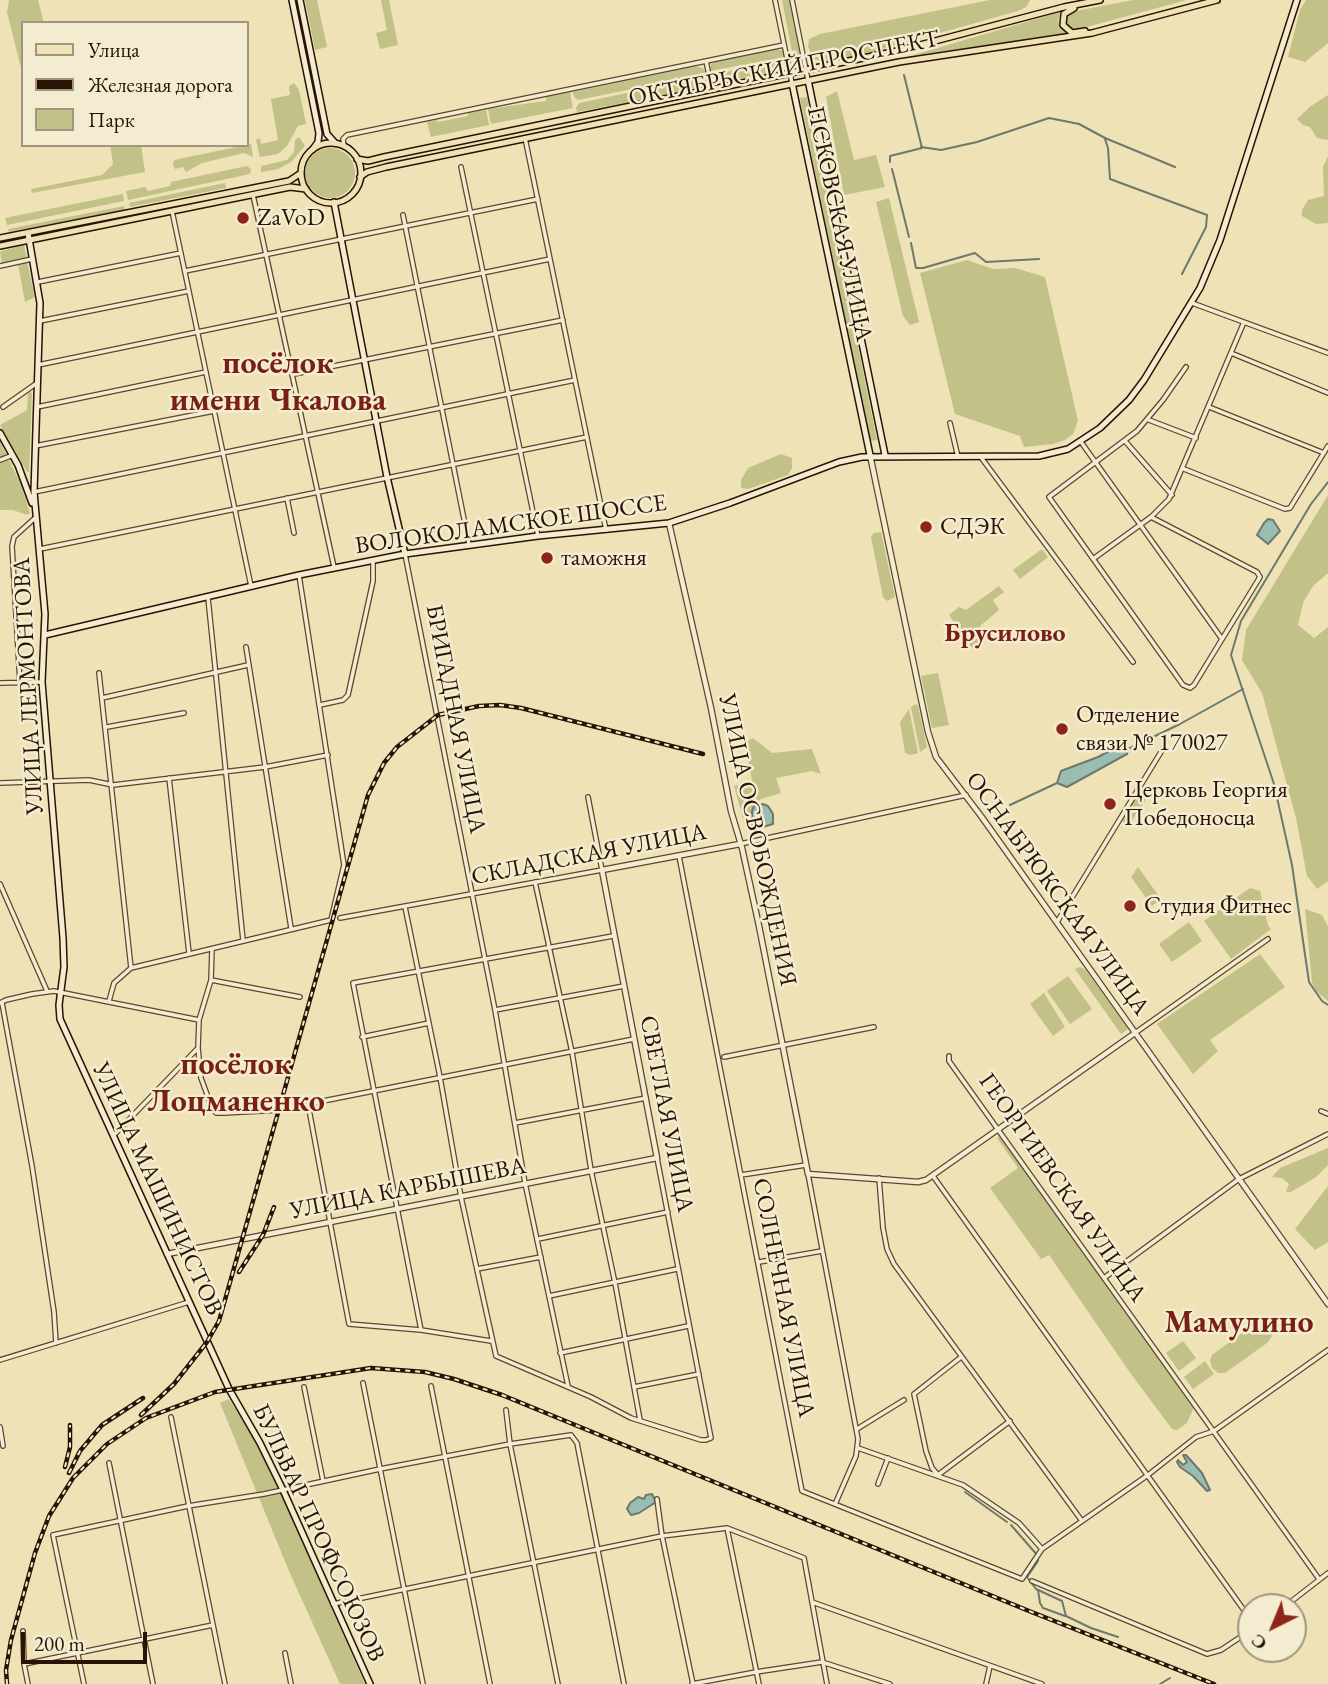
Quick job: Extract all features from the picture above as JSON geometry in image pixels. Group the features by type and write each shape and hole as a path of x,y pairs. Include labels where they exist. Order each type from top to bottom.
{"main road":[{"path":"292,0 319,133 319,140 305,159 301,173 306,189"},
{"path":"300,0 327,134 335,144"},
{"name":"ОКТЯБРЬСКИЙ ПРОСПЕКТ","path":"357,159 366,161 790,74 897,51 1100,0"},
{"name":"ОКТЯБРЬСКИЙ ПРОСПЕКТ","path":"360,177 386,167 899,62 1060,40 1217,0"},
{"name":"ВОЛОКОЛАМСКОЕ ШОССЕ","path":"1289,0 1289,17"},
{"name":"ВОЛОКОЛАМСКОЕ ШОССЕ","path":"45,635 334,567 405,554 469,544 669,523 839,462 870,455 1048,456 1065,451 1109,420 1132,395 1192,303 1217,247 1289,17 1297,0"},
{"path":"1087,2 1065,12 1062,19 1064,27 1074,33 1105,30"},
{"name":"ПСКОВСКАЯ УЛИЦА","path":"808,80 884,455"},
{"name":"ПСКОВСКАЯ УЛИЦА","path":"792,83 870,455"},
{"path":"0,246 294,187 306,189 320,200 334,202 345,199 352,193 360,177 357,159 344,146 323,144 313,149"},
{"path":"0,238 289,181 301,173"},
{"path":"334,202 387,477 405,554"},
{"name":"УЛИЦА ЛЕРМОНТОВА","path":"28,233 38,282 40,321 34,492 45,635 42,682 64,938 64,967 60,993"},
{"path":"0,433 26,485 35,521"},
{"name":"УЛИЦА МАШИНИСТОВ","path":"60,993 62,1024 234,1398"},
{"name":"БУЛЬВАР ПРОФСОЮЗОВ","path":"234,1398 283,1490 370,1684"}],"street":[{"name":"ПСКОВСКАЯ УЛИЦА","path":"775,0 792,83"},
{"name":"ПСКОВСКАЯ УЛИЦА","path":"792,0 808,80"},
{"path":"344,146 344,136 785,45"},
{"path":"706,61 712,90"},
{"path":"525,138 606,530"},
{"path":"461,167 538,536"},
{"path":"253,195 334,567"},
{"path":"185,271 538,199"},
{"path":"172,211 251,586"},
{"path":"403,215 469,544"},
{"path":"38,282 181,253"},
{"path":"0,266 33,258"},
{"path":"38,365 550,260"},
{"path":"40,321 189,291"},
{"path":"1192,303 1328,353"},
{"path":"293,374 562,320"},
{"path":"1093,559 1151,517 1172,495 1244,321"},
{"path":"1231,353 1328,393"},
{"path":"1151,517 1257,572 1260,577 1194,685 1185,688 1049,497 1125,441 1148,419 1185,367"},
{"path":"36,408 206,372"},
{"path":"34,492 376,419 575,380"},
{"path":"3,407 37,383"},
{"path":"1209,407 1324,453"},
{"path":"35,446 214,411"},
{"path":"1148,419 1196,438"},
{"path":"950,423 958,457"},
{"path":"40,548 587,437"},
{"path":"1081,441 1222,639"},
{"path":"1125,441 1172,495"},
{"path":"1184,469 1285,509 1293,506 1328,446"},
{"path":"0,460 13,455"},
{"name":"ОСНАБРЮКСКАЯ УЛИЦА","path":"870,455 932,747 939,761 1057,922 1328,1304"},
{"path":"980,456 1133,662"},
{"path":"287,498 294,533"},
{"path":"20,682 12,545 14,537 35,521"},
{"name":"УЛИЦА ОСВОБОЖДЕНИЯ","path":"669,523 782,1045 857,1429 858,1448"},
{"name":"БРИГАДНАЯ УЛИЦА","path":"405,554 495,1010 525,1183 568,1386"},
{"path":"319,705 344,700 348,695 373,581 373,560"},
{"path":"109,1001 114,984 131,968 331,920 344,866 299,575"},
{"path":"208,597 243,940"},
{"path":"246,647 292,929"},
{"path":"102,698 248,664"},
{"path":"99,673 131,968"},
{"path":"0,683 42,682"},
{"path":"106,727 184,713"},
{"path":"1057,922 1164,747"},
{"path":"0,783 89,780 113,785 265,767 328,755"},
{"path":"169,778 189,954"},
{"name":"СКЛАДСКАЯ УЛИЦА","path":"340,918 680,856 966,795"},
{"name":"СВЕТЛАЯ УЛИЦА","path":"588,797 711,1438 701,1440 640,1420"},
{"name":"СОЛНЕЧНАЯ УЛИЦА","path":"680,856 802,1491 1018,1579 1022,1579 1040,1551"},
{"path":"535,882 572,1052 591,1170 640,1420"},
{"path":"0,884 47,991"},
{"path":"405,907 440,1077 461,1197 496,1356 640,1420"},
{"path":"421,1330 353,983 613,936"},
{"path":"808,1174 918,1182 933,1176 1268,939"},
{"path":"212,948 211,980 199,1020 198,1048 201,1078 212,1108 216,1113 279,1110"},
{"path":"211,980 300,997"},
{"path":"495,1010 624,986"},
{"path":"56,1343 54,1312 32,1166 1,1003 47,991 199,1020"},
{"path":"362,1037 429,1023"},
{"path":"724,1056 874,1027"},
{"path":"492,1341 421,1330 349,1324 308,1104 634,1039"},
{"path":"113,1136 198,1048"},
{"name":"ГЕОРГИЕВСКАЯ УЛИЦА","path":"950,1056 949,1061 1319,1579"},
{"path":"515,1123 646,1098"},
{"path":"1321,1111 1328,1114"},
{"path":"1104,1278 1239,1179 1328,1135"},
{"name":"УЛИЦА КАРБЫШЕВА","path":"166,1254 657,1158"},
{"path":"741,1175 806,1165"},
{"path":"933,1176 1237,1600"},
{"path":"879,1178 883,1228 887,1249 894,1264 1082,1521"},
{"path":"538,1240 667,1212"},
{"path":"758,1262 822,1251"},
{"path":"477,1269 541,1257"},
{"path":"549,1296 677,1269"},
{"path":"0,1360 189,1302"},
{"path":"560,1353 688,1326"},
{"path":"836,1503 858,1448 962,1485 1014,1520 1040,1551 1148,1475 1196,1437 1214,1431 1328,1350"},
{"path":"938,1475 932,1468 926,1451 914,1394 962,1357"},
{"path":"634,1387 699,1374"},
{"path":"363,1383 423,1684"},
{"path":"430,1386 490,1684"},
{"path":"304,1387 323,1480"},
{"path":"857,1429 904,1400"},
{"path":"506,1410 510,1444 558,1684"},
{"path":"171,1417 225,1684"},
{"path":"938,1475 1010,1421"},
{"path":"0,1427 4,1447"},
{"path":"84,1684 53,1535 188,1506 283,1490 510,1444 571,1435 576,1443 624,1684"},
{"path":"878,1484 888,1458"},
{"path":"108,1463 153,1684"},
{"path":"657,1499 662,1536 693,1684 822,1662 890,1684"},
{"path":"333,1604 404,1587 662,1536 727,1528 804,1558 827,1684"},
{"path":"727,1528 759,1684"},
{"path":"1302,1593 1328,1573"},
{"path":"1032,1581 1208,1654 1237,1639"},
{"path":"812,1602 1042,1684"},
{"path":"24,1664 213,1625"},
{"path":"23,1631 24,1664 28,1684"},
{"path":"285,1653 291,1684"},
{"path":"986,1684 990,1666"}],"green space":[{"path":"9,0 38,0 43,21 21,21 21,68 7,12"},
{"path":"305,0 317,0 327,47 315,50"},
{"path":"381,0 389,0 398,45 380,49 376,33 387,30"},
{"path":"782,0 789,0 801,60 794,62"},
{"path":"990,0 1030,0 1026,7 1018,11 868,53 823,62 814,59 808,47 809,39 820,34"},
{"path":"1133,0 1187,0 1072,30 1064,20 1071,12"},
{"path":"1306,0 1328,0 1328,43 1305,62 1288,57 1300,10"},
{"path":"1060,12 1058,22 1067,34 910,56"},
{"path":"776,49 784,51 785,57 710,71 711,63"},
{"path":"780,61 783,63 771,73 718,83 711,75"},
{"path":"696,66 704,69 706,74 578,100 574,97 573,92"},
{"path":"707,76 707,82 701,88 577,112 579,103"},
{"path":"294,83 299,90 306,124 298,126 287,146 278,154 260,157 256,140 260,138 261,144 278,140 271,99 290,95 289,86"},
{"path":"837,91 854,160 876,155 885,187 844,195 826,97"},
{"path":"570,92 573,108 491,124 488,109 546,101 546,97"},
{"path":"1328,95 1328,140 1317,138 1310,127 1297,119"},
{"path":"807,97 877,440 870,441 800,98"},
{"path":"486,110 489,125 431,137 427,122 468,116 468,113"},
{"path":"299,137 305,146 291,162 278,169 261,172 261,166 287,160 294,152 295,140"},
{"path":"251,144 253,157 244,153 202,163 186,172 183,167 175,169 173,165 174,160 248,147"},
{"path":"110,147 141,147 145,172 32,193 31,189 102,175 113,164"},
{"path":"330,148 347,156 355,173 347,190 330,198 313,190 305,173 313,156"},
{"path":"1328,156 1328,223 1316,224 1302,216 1302,210 1308,200 1324,196 1323,167"},
{"path":"247,166 251,169 250,174 128,200 126,191 145,187 148,191 170,186 171,182"},
{"path":"225,183 226,188 130,207 129,203"},
{"path":"123,194 124,201 7,225 5,218"},
{"path":"889,198 919,322 910,325 903,316 876,202"},
{"path":"124,206 125,210 9,232 8,229"},
{"path":"24,245 27,259 2,264 0,252"},
{"path":"967,260 993,269 1015,268 1045,277 1078,421 1073,434 1065,440 1024,447 1020,436 955,414 920,273"},
{"path":"27,262 35,297 25,302 18,264"},
{"path":"30,392 27,472 0,425 27,410"},
{"path":"0,442 20,482 30,513 27,515 13,510 0,510"},
{"path":"781,454 792,458 792,468 788,475 748,489 741,488 741,480 748,468"},
{"path":"1328,495 1328,573 1313,586 1303,603 1298,625 1314,638 1328,627 1328,881 1317,889 1307,876 1296,818 1262,693 1242,660 1246,630"},
{"path":"881,532 895,597 887,601 883,597 871,537 874,533"},
{"path":"1042,549 1048,557 1020,579 1013,570"},
{"path":"999,586 1004,592 993,600 999,610 980,626 987,638 973,649 949,615 959,607 966,610"},
{"path":"938,673 949,725 932,728 921,676"},
{"path":"916,704 927,747 920,752 911,707"},
{"path":"909,709 918,753 910,755 905,753 900,722"},
{"path":"753,738 772,753 812,749 821,774 812,771 776,778 781,793 761,799 754,806 752,823 759,828 759,833 753,835 745,826 734,786 752,781 745,742"},
{"path":"1140,791 1148,796 1129,825 1124,825 1122,820"},
{"path":"1138,867 1161,899 1152,906 1131,877"},
{"path":"1250,888 1260,891 1271,929 1231,959 1204,921"},
{"path":"1305,909 1322,915 1328,926 1328,1001 1316,991 1312,982"},
{"path":"1189,922 1202,941 1172,962 1159,944"},
{"path":"1260,954 1285,987 1210,1040 1218,1051 1193,1074 1157,1024"},
{"path":"1075,969 1085,969 1128,1029 1121,1034"},
{"path":"1068,976 1092,1009 1070,1024 1047,991"},
{"path":"1044,993 1065,1027 1053,1036 1030,1004"},
{"path":"1000,1135 1194,1407 1187,1423 1177,1430 1172,1429 1131,1374 1049,1255 1041,1259 990,1188 1018,1168 997,1138"},
{"path":"1328,1148 1328,1165 1316,1177 1291,1192 1286,1192 1289,1184 1282,1178 1272,1177 1280,1168"},
{"path":"1328,1186 1328,1242 1315,1250 1295,1229"},
{"path":"1263,1323 1270,1328 1272,1336 1267,1343 1225,1373 1218,1373 1212,1368 1212,1355 1253,1325"},
{"path":"1183,1341 1196,1358 1179,1371 1166,1353"},
{"path":"1205,1361 1214,1374 1193,1389 1184,1377"},
{"path":"229,1399 269,1466 365,1684 340,1684 289,1571 220,1403"}],"water":[{"path":"1268,519 1273,520 1280,531 1268,544 1257,535"},
{"path":"1119,746 1128,749 1127,754 1067,787 1057,783 1061,771"},
{"path":"754,806 768,806 773,814 773,824 759,828 752,824 752,811"},
{"path":"1183,1455 1202,1473 1210,1490 1207,1491 1180,1467 1178,1460 1183,1465 1187,1462"},
{"path":"652,1494 656,1502 631,1515 627,1509 630,1503 638,1497 644,1499 646,1495"}],"waterway":[{"path":"890,162 890,156 922,148 904,75"},
{"path":"921,147 941,150 977,142 1049,118 1079,124 1105,138 1175,167"},
{"path":"1105,139 1110,179 1207,215 1206,227 1182,274"},
{"path":"892,169 909,237"},
{"path":"911,243 916,268 975,253 986,262 1039,259"},
{"path":"1328,482 1311,504 1241,621 1231,655 1274,784 1292,865 1309,982 1328,1005"},
{"path":"1128,749 1243,689"},
{"path":"1010,805 1057,783"},
{"path":"965,1492 1007,1522"},
{"path":"1011,1525 1038,1556 1038,1561 1027,1577 1036,1589 1062,1601 1066,1616 1118,1637"},
{"path":"1038,1590 1043,1608 1065,1616"},
{"path":"1160,1684 1170,1678"}],"railway":[{"path":"141,1415 174,1384 207,1342 219,1321 368,795 384,763 397,747 438,715 479,706 500,705 703,754"},
{"path":"239,1272 263,1235 274,1207"},
{"path":"7,1684 6,1670 11,1640 35,1553 49,1516 73,1478 107,1444 146,1418 215,1392 371,1368 425,1372 502,1395 1214,1684"},
{"path":"69,1473 80,1451 102,1425 143,1398"},
{"path":"65,1467 70,1447 70,1425"}],"place":[{"name":"ZaVoD","path":"243,218"},
{"name":"СДЭК","path":"926,527"},
{"name":"таможня","path":"547,558"},
{"name":"Отделение связи № 170027","path":"1062,729"},
{"name":"Церковь Георгия Победоносца","path":"1110,804"},
{"name":"Студия Фитнес","path":"1130,906"}],"district":[{"name":"посёлок имени Чкалова","path":"278,382"},
{"name":"Брусилово","path":"1005,634"},
{"name":"посёлок Лоцманенко","path":"236,1084"},
{"name":"Мамулино","path":"1239,1323"}]}
